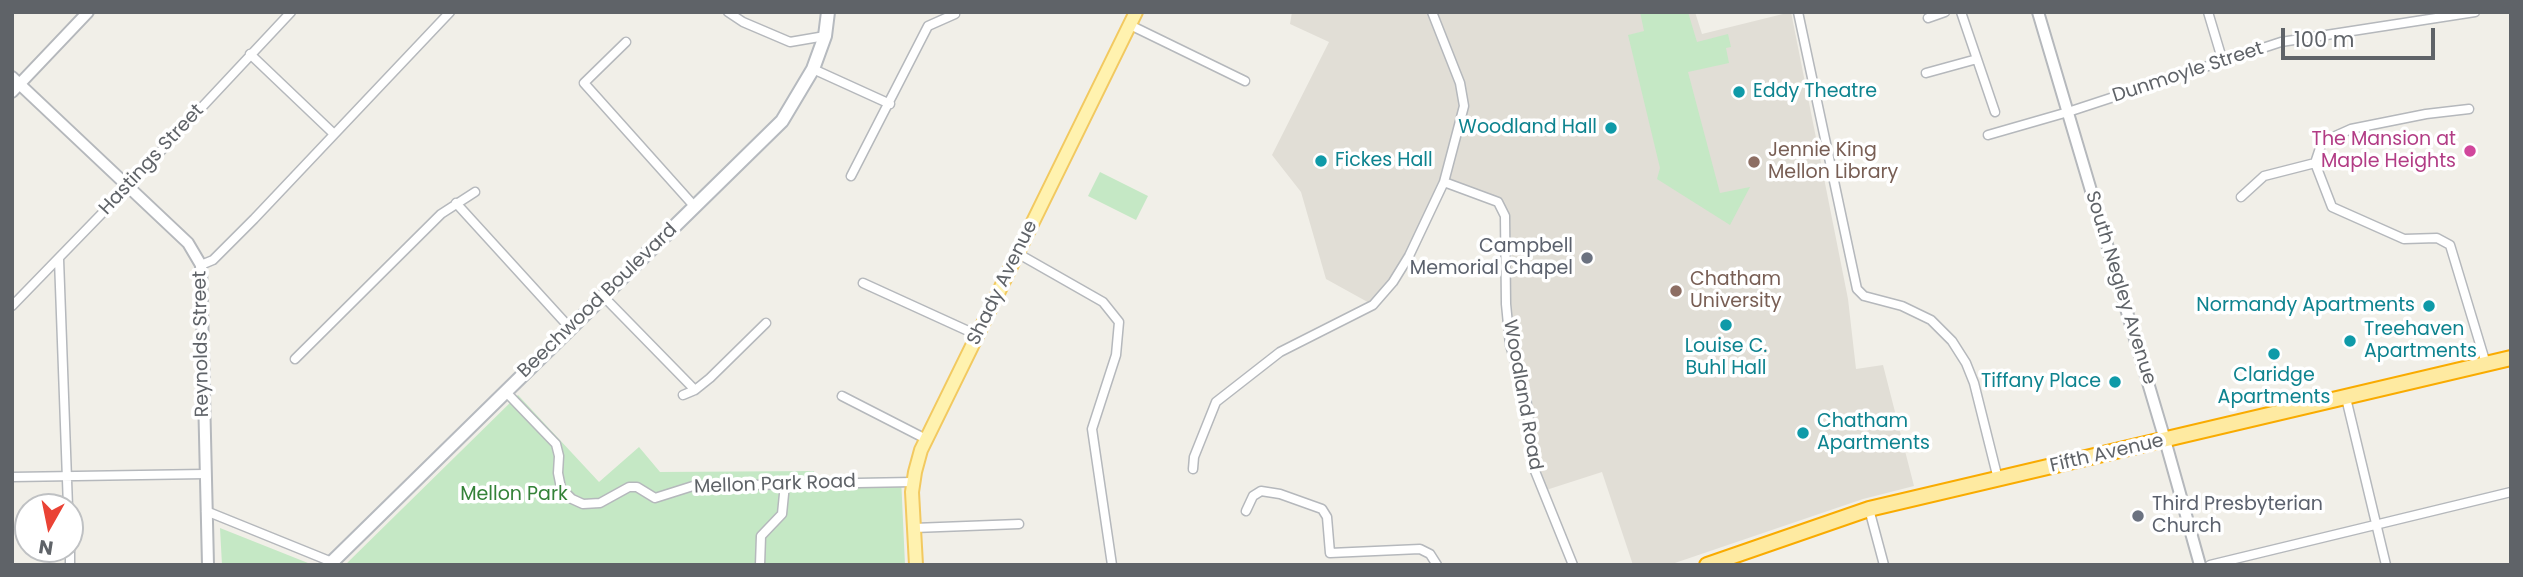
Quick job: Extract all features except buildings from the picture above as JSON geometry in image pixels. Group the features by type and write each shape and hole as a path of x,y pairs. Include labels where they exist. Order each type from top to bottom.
{"highway":[{"name":"Fifth Avenue","path":"1707,565 1869,509 2511,358"}],"main road":[{"name":"Beechwood Boulevard","path":"330,563 782,121 813,69 825,36 828,12"},
{"name":"Shady Avenue","path":"916,565 913,482 926,439 1136,12"}],"street":[{"path":"15,84 88,12"},
{"name":"Hastings Street","path":"12,306 291,12"},
{"path":"201,265 213,260 450,12"},
{"path":"729,12 743,22 790,42 825,36"},
{"path":"1193,469 1194,457 1216,402 1280,352 1373,305 1409,256 1444,182 1464,106 1460,83 1432,12"},
{"path":"1798,12 1857,289 1864,296 1902,306 1931,320 1952,341 1966,363 1974,383 1998,480"},
{"path":"1928,18 1945,12"},
{"path":"1961,12 1995,112"},
{"name":"South Negley Avenue","path":"2038,12 2200,565"},
{"path":"2208,12 2222,62"},
{"name":"Dunmoyle Street","path":"1988,135 2068,112 2281,42 2432,16 2475,12"},
{"path":"851,176 928,26 955,14"},
{"path":"1130,25 1245,81"},
{"path":"625,42 584,83 695,207"},
{"path":"250,54 334,134"},
{"path":"1926,73 1978,59"},
{"path":"813,69 890,104"},
{"name":"Reynolds Street","path":"15,84 188,243 201,265 208,565"},
{"path":"2469,108 2351,129 2322,142 2315,163 2333,206 2404,239 2437,238 2450,245 2486,364"},
{"path":"2241,197 2264,176 2315,163"},
{"name":"Woodland Road","path":"1444,182 1498,202 1505,216 1506,304 1510,345 1525,397 1535,471 1573,565"},
{"path":"295,359 441,214 475,192"},
{"path":"456,203 570,328"},
{"path":"1017,253 1104,302 1119,322 1116,355 1092,429 1112,565"},
{"path":"59,259 68,493"},
{"path":"863,283 977,335"},
{"path":"603,296 695,390"},
{"path":"683,395 695,390 710,378 766,323"},
{"name":"Mellon Park Road","path":"505,391 556,444 561,488 572,499 583,504 600,503 629,487 637,487 655,498 693,486 913,482"},
{"path":"842,396 926,439"},
{"path":"2346,398 2386,565"},
{"path":"12,477 205,474"},
{"path":"760,565 761,537 782,514 785,484"},
{"path":"1247,510 1253,496 1261,491 1280,494 1321,509 1327,517 1330,553 1420,549 1430,554 1437,565"},
{"path":"2210,565 2511,492"},
{"path":"1869,509 1884,565"},
{"path":"206,511 330,563"},
{"path":"914,528 1019,524"}],"shaded area":[{"name":"Chatham University","path":"1292,12 1695,12 1702,34 1791,12 1848,299 1856,369 1883,365 1914,486 1863,499 1669,565 1633,565 1602,472 1543,491 1526,397 1510,345 1505,216 1498,202 1444,182 1409,256 1373,305 1326,279 1301,192 1272,155 1329,42 1290,24"}],"green space":[{"path":"1640,12 1688,12 1697,42 1728,34 1731,47 1726,48 1729,63 1688,72 1720,193 1750,187 1730,225 1657,179 1660,168 1628,35 1644,31"},
{"path":"1100,172 1148,196 1136,220 1088,196"},
{"name":"Mellon Park","path":"518,395 599,482 639,447 660,472 814,471 815,479 901,477 905,565 345,565"},
{"path":"220,528 308,563 222,565"}],"place":[{"name":"Eddy Theatre","path":"1739,92"},
{"name":"Woodland Hall","path":"1611,128"},
{"name":"The Mansion at Maple Heights","path":"2470,151"},
{"name":"Fickes Hall","path":"1321,161"},
{"name":"Jennie King Mellon Library","path":"1754,162"},
{"name":"Campbell Memorial Chapel","path":"1587,258"},
{"name":"Chatham University","path":"1676,291"},
{"name":"Normandy Apartments","path":"2429,306"},
{"name":"Louise C. Buhl Hall","path":"1726,325"},
{"name":"Treehaven Apartments","path":"2350,341"},
{"name":"Claridge Apartments","path":"2274,354"},
{"name":"Tiffany Place","path":"2115,382"},
{"name":"Chatham Apartments","path":"1803,433"},
{"name":"Third Presbyterian Church","path":"2138,516"}]}
